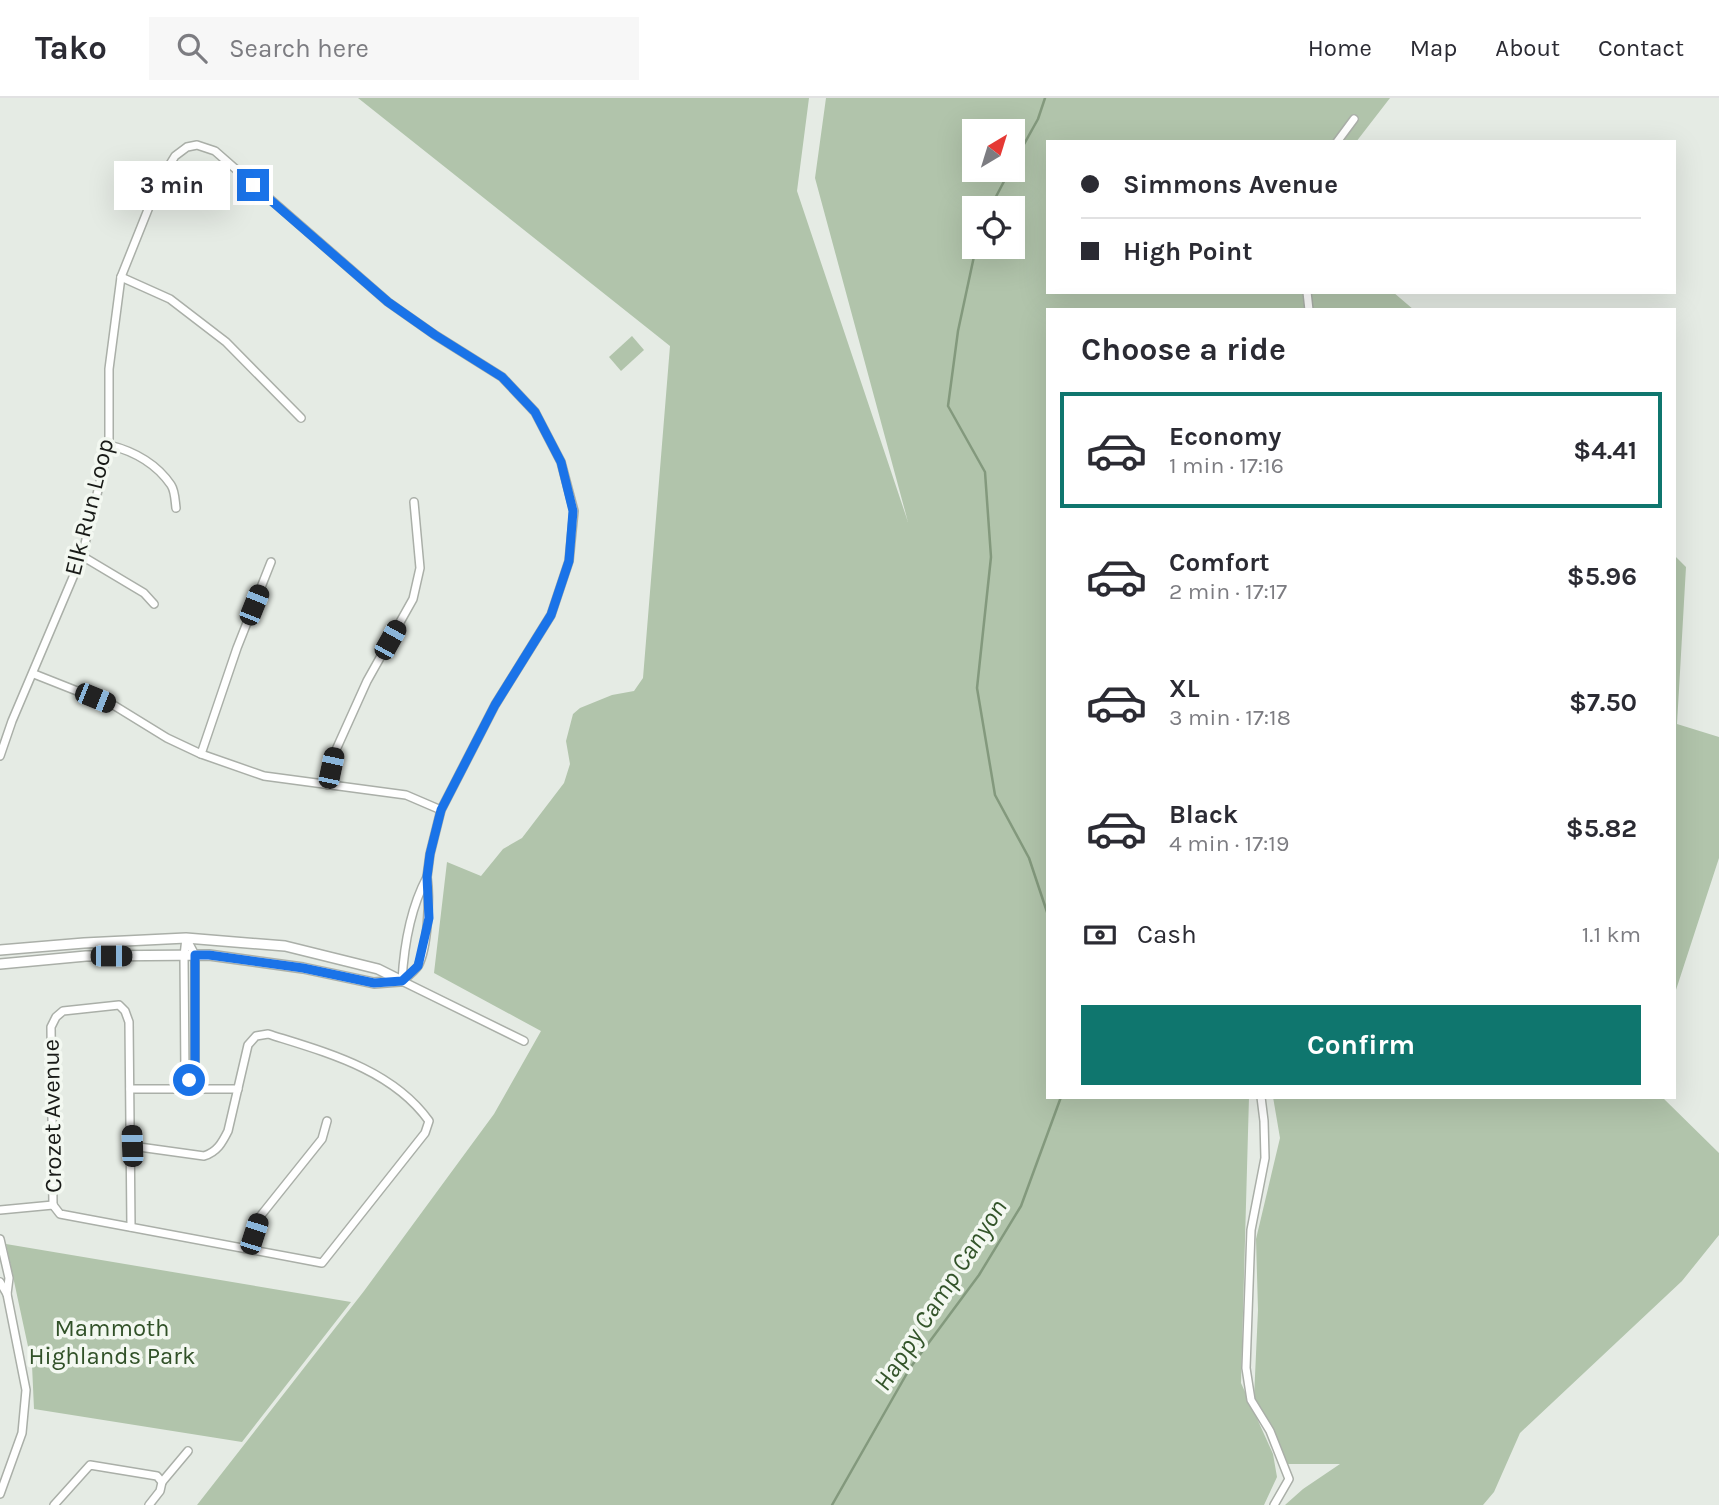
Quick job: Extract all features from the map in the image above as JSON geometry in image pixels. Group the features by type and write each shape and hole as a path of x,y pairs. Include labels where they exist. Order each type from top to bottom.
{"street":[{"path":"1338,140 1354,119"},
{"name":"Elk Run Loop","path":"0,756 12,721 82,556 109,444 109,369 121,276 159,182 174,156 187,147 197,145 215,151 388,302 502,377 535,412 561,462 573,511 569,561 551,615 495,705 441,810"},
{"path":"121,276 170,299 226,342 301,418"},
{"path":"109,444 133,451 155,468 173,487 176,508"},
{"path":"328,785 335,752 367,681 412,599 420,568 414,502"},
{"path":"82,556 144,593 154,604"},
{"path":"201,754 237,648 271,562"},
{"path":"0,964 86,956 209,955 303,968 374,983 402,981 418,966 429,918 427,877 441,810 406,795 264,776 201,754 115,706 34,674"},
{"path":"402,981 403,956 414,907 427,877"},
{"path":"414,907 417,905 428,909"},
{"path":"186,938 195,955 195,1073 189,1085"},
{"path":"186,938 186,1075 189,1085"},
{"path":"0,950 186,938 285,946 378,969 524,1041"},
{"name":"Crozet Avenue","path":"53,1205 51,1027 56,1017 63,1011 119,1005 125,1011 129,1022 130,1089"},
{"path":"0,1210 53,1205 60,1213 322,1263 425,1133 429,1121 422,1111 392,1085 343,1057 268,1034 252,1039 246,1050 228,1131 213,1153 204,1156 132,1146"},
{"path":"131,1227 130,1089 189,1085 239,1089"},
{"path":"1261,1099 1265,1158 1251,1230 1245,1368 1251,1400 1270,1431 1289,1479 1274,1505"},
{"path":"249,1249 258,1219 322,1139 327,1121"},
{"path":"0,1239 9,1278 0,1301"},
{"path":"0,1282 26,1390 22,1433 0,1494"},
{"path":"149,1505 160,1491 162,1482 188,1451"},
{"path":"54,1505 90,1465 157,1475 162,1482"}],"green space":[{"path":"358,98 809,98 797,191 908,522 815,178 826,98 1390,98 1358,140 1046,140 1046,294 1395,294 1412,308 1046,308 1046,1099 1249,1099 1241,1383 1273,1454 1277,1477 1264,1505 197,1505 364,1291 494,1114 541,1031 434,973 447,862 481,876 503,849 522,838 564,783 570,764 566,741 573,714 580,708 612,695 634,691 643,678 670,346"},
{"path":"632,336 644,350 621,371 609,357"},
{"path":"1676,557 1686,567 1677,724 1719,737 1719,858 1676,990"},
{"path":"1273,1099 1664,1099 1719,1153 1719,1235 1682,1281 1520,1433 1494,1492 1483,1505 1285,1505 1340,1464 1287,1464 1254,1398 1258,1310 1256,1239 1280,1138"},
{"name":"Mammoth Highlands Park","path":"6,1244 351,1302 242,1442 34,1409 32,1365"}],"waterway":[{"name":"Happy Camp Canyon","path":"1026,141 1038,119 1045,98"},
{"name":"Happy Camp Canyon","path":"996,196 1004,182"},
{"name":"Happy Camp Canyon","path":"973,259 958,331 948,406 985,472 991,557 977,688 995,795 1029,858 1046,909"},
{"name":"Happy Camp Canyon","path":"832,1505 910,1368 979,1275 1021,1206 1060,1099"}],"route":[{"path":"189,1080 195,1073 195,955 303,968 374,983 402,981 418,966 429,918 427,877 430,854 441,810 495,705 551,615 569,561 573,511 561,462 535,412 502,377 388,302 253,185"}]}
